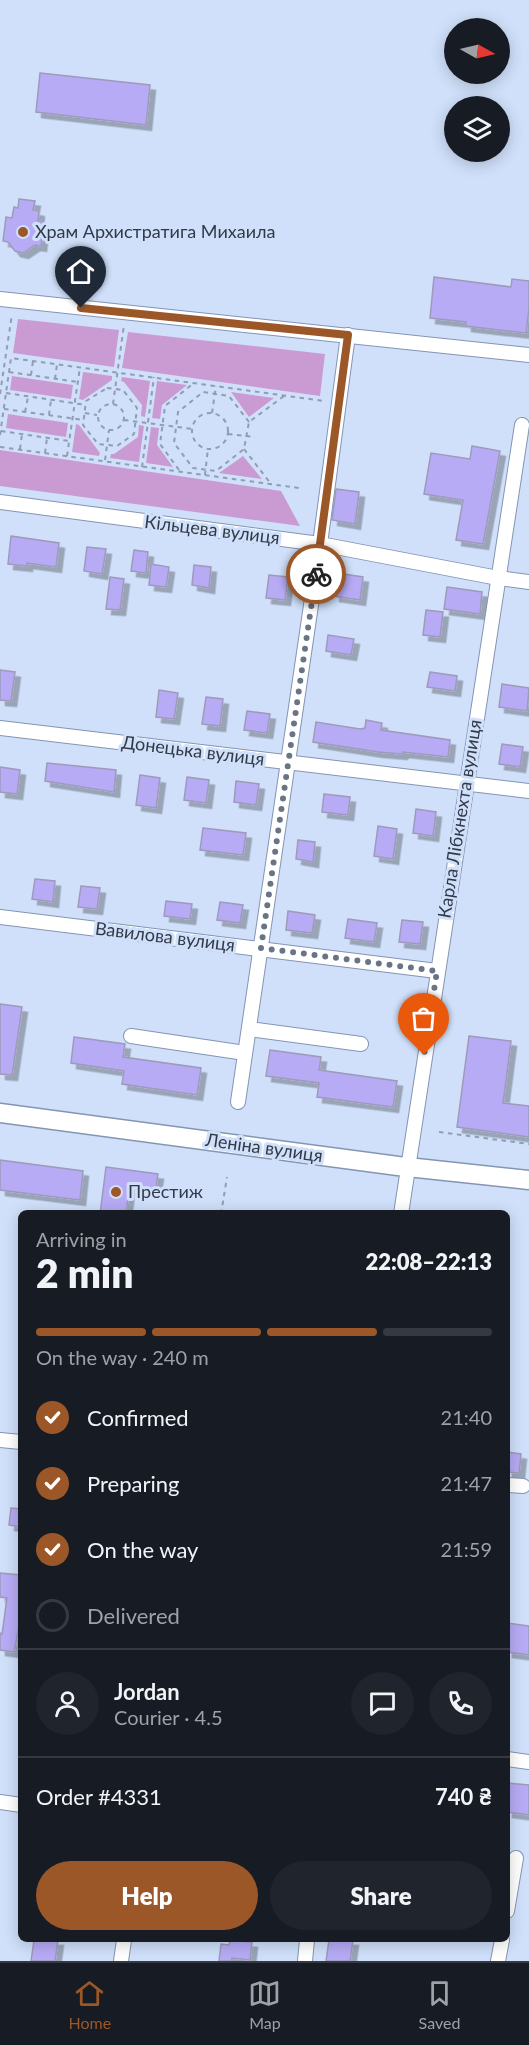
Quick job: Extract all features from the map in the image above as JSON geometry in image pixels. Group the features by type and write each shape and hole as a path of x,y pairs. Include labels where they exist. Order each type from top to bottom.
{"main road":[{"name":"Леніна вулиця","path":"0,1113 407,1167 529,1180"}],"street":[{"path":"7,300 529,355"},
{"path":"238,1102 320,544 348,335"},
{"name":"Карла Лібкнехта вулиця","path":"402,1210 465,784 522,425"},
{"name":"Кільцева вулиця","path":"0,502 320,544 529,582"},
{"name":"Донецька вулиця","path":"0,728 529,791"},
{"name":"Вавилова вулиця","path":"0,917 437,971"},
{"path":"249,1029 361,1044"},
{"path":"131,1036 245,1053"},
{"path":"0,1440 18,1442"},
{"path":"510,1485 523,1486"},
{"path":"510,1759 529,1762"},
{"path":"0,1802 18,1805"},
{"path":"510,1897 518,1858"},
{"path":"122,1961 124,1942"},
{"path":"305,1961 307,1942"},
{"path":"498,1961 502,1942"}],"path":[{"path":"0,394 7,300"},
{"path":"113,404 126,313"},
{"path":"69,441 0,433 11,358 324,401"},
{"path":"31,375 33,361"},
{"path":"55,378 57,364"},
{"path":"67,456 80,367"},
{"path":"9,372 78,382"},
{"path":"142,466 154,378"},
{"path":"180,472 160,444 162,424 165,406 194,383"},
{"path":"212,413 216,386"},
{"path":"107,388 123,390 137,408 134,434 117,446 99,444 83,425 86,405 86,401 107,388"},
{"path":"249,422 229,396 203,392 178,412 174,443 193,468 216,471 244,449 249,422 284,396"},
{"path":"6,393 86,405"},
{"path":"25,412 28,397"},
{"path":"49,415 51,400"},
{"path":"113,404 120,408 124,420 117,429 109,430 99,423 97,415 101,407 113,404"},
{"path":"4,409 84,420"},
{"path":"85,413 97,415"},
{"path":"207,413 212,413 218,415 226,423 228,434 219,446 208,448 198,444 193,429 197,419 207,413"},
{"path":"124,420 193,429"},
{"path":"105,461 109,430"},
{"path":"20,450 22,434"},
{"path":"228,434 255,437"},
{"path":"45,453 47,438"},
{"path":"0,447 299,488"},
{"path":"205,475 208,448"},
{"path":"244,449 271,484"},
{"path":"439,1132 529,1144"},
{"path":"222,1210 227,1177"}],"shaded area":[{"path":"18,319 119,330 114,367 13,353"},
{"path":"128,332 325,354 320,396 122,368"},
{"path":"83,372 112,376 112,380 83,400 79,399"},
{"path":"12,376 73,385 71,399 10,390"},
{"path":"122,377 150,381 145,417 141,416 142,405 121,381"},
{"path":"157,381 187,385 162,405 160,419 152,418"},
{"path":"231,392 274,398 249,417"},
{"path":"8,414 68,423 66,437 6,428"},
{"path":"76,424 100,453 99,456 72,452"},
{"path":"139,425 144,426 139,462 110,458 111,454 138,437"},
{"path":"151,427 159,428 157,445 173,467 146,463"},
{"path":"0,450 281,491 300,526 0,486"},
{"path":"243,456 262,479 219,473"}],"building":[{"path":"40,73 150,85 146,125 36,112"},
{"name":"Храм Архистратига Михаила","path":"19,199 35,201 33,210 39,211 38,221 44,222 41,246 35,245 23,253 15,251 8,242 3,241 6,217 12,218 14,207 18,208"},
{"path":"434,277 511,287 512,279 529,281 526,333 466,326 466,322 430,318"},
{"path":"472,446 500,451 483,544 456,540 463,500 424,494 431,453 470,459"},
{"path":"336,489 359,492 355,524 332,520"},
{"path":"11,536 59,543 56,567 27,563 27,566 8,564"},
{"path":"87,547 106,549 102,574 84,571"},
{"path":"134,550 148,552 146,573 131,571"},
{"path":"151,564 169,567 166,587 149,585"},
{"path":"194,565 211,567 209,588 192,585"},
{"path":"337,573 363,577 360,600 334,596"},
{"path":"269,575 288,577 285,600 266,598"},
{"path":"110,577 124,579 120,610 106,609"},
{"path":"447,587 482,592 480,614 444,609"},
{"path":"426,610 443,612 440,637 423,635"},
{"path":"328,635 354,639 351,655 326,651"},
{"path":"0,670 15,672 11,701 0,700"},
{"path":"430,672 457,676 455,691 427,687"},
{"path":"502,684 529,688 527,711 499,707"},
{"path":"159,690 178,693 174,719 156,717"},
{"path":"206,697 223,699 220,726 202,724"},
{"path":"247,711 270,714 267,733 244,730"},
{"path":"366,720 382,723 381,730 450,740 448,757 378,752 313,742 316,722 360,729 365,728"},
{"path":"502,744 523,747 520,767 499,764"},
{"path":"47,763 116,770 114,792 45,781"},
{"path":"0,767 20,770 17,794 0,792"},
{"path":"140,775 160,778 156,808 136,805"},
{"path":"187,777 209,780 206,803 184,800"},
{"path":"236,781 259,784 256,805 234,802"},
{"path":"324,794 350,797 348,815 322,812"},
{"path":"416,809 436,812 433,836 413,833"},
{"path":"378,826 397,829 393,859 374,856"},
{"path":"203,828 246,833 243,855 200,850"},
{"path":"298,840 315,842 313,862 296,859"},
{"path":"35,879 55,881 53,902 32,899"},
{"path":"81,886 100,888 97,909 78,907"},
{"path":"166,901 192,904 190,919 164,916"},
{"path":"220,902 243,905 240,923 217,920"},
{"path":"288,911 315,915 312,933 286,930"},
{"path":"348,919 377,923 374,942 345,938"},
{"path":"402,920 423,922 420,944 399,942"},
{"path":"0,1004 22,1007 12,1075 0,1074"},
{"path":"469,1036 511,1041 503,1103 529,1106 529,1137 457,1127"},
{"path":"74,1037 125,1044 123,1057 201,1068 197,1095 122,1084 124,1071 71,1063"},
{"path":"270,1050 321,1057 319,1070 397,1081 393,1107 317,1097 319,1083 266,1076"},
{"path":"0,1160 83,1171 80,1200 0,1190"},
{"name":"Престиж","path":"106,1167 158,1174 155,1193 129,1190 126,1210 101,1210"},
{"path":"510,1452 521,1454 519,1473 510,1472"},
{"path":"11,1508 18,1509 18,1526 9,1525"},
{"path":"0,1573 18,1575 18,1631 14,1652 0,1650 0,1633 2,1634 7,1598 0,1597"},
{"path":"510,1623 529,1626 529,1655 510,1652"},
{"path":"510,1783 529,1785 529,1815 510,1812"},
{"path":"34,1942 58,1942 55,1961 31,1961"},
{"path":"230,1942 252,1942 250,1960 232,1958 231,1961 219,1961 221,1944 229,1945"},
{"path":"329,1942 353,1942 350,1961 326,1961"}],"way so far":[{"path":"316,574 261,948 437,971 424,1055"}],"place":[{"name":"Храм Архистратига Михаила","path":"23,232"},
{"name":"Престиж","path":"116,1192"}],"route":[{"path":"81,308 348,335 316,574"}]}
